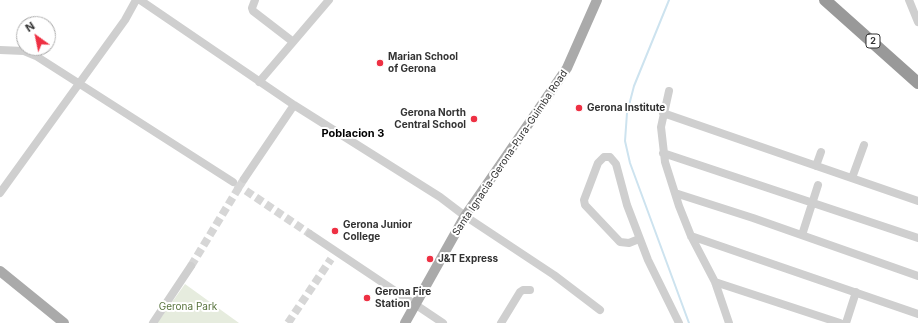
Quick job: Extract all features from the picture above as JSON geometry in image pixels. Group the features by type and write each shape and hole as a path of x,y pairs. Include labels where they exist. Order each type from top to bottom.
{"highway":[{"name":"2","path":"825,0 881,48 918,83"}],"main road":[{"name":"Santa Ignacia-Gerona-Pura-Guimba Road","path":"405,323 465,216 568,68 597,0"},
{"path":"0,271 64,323"}],"street":[{"path":"0,193 125,20 136,0"},
{"path":"140,0 294,105 440,197 465,216 554,275 600,310"},
{"path":"255,0 252,8 253,11 292,42"},
{"path":"259,82 329,0"},
{"path":"908,0 917,20"},
{"path":"0,50 24,51 32,53 233,182"},
{"path":"669,91 663,113 661,136 663,153 674,193 691,236 715,282 730,323"},
{"path":"244,179 294,105"},
{"path":"663,113 918,200"},
{"path":"852,178 864,145"},
{"path":"816,166 821,152"},
{"path":"663,153 918,238"},
{"path":"639,239 627,243 620,242 585,205 584,200 598,163 604,157 610,157 616,164 639,239 652,272 679,323"},
{"path":"802,235 818,185"},
{"path":"674,193 802,235 918,276"},
{"path":"310,234 443,323"},
{"path":"691,236 918,314"},
{"path":"332,259 336,252"},
{"path":"153,323 191,266"},
{"path":"715,282 840,323"},
{"path":"501,323 520,292 523,290 530,290"},
{"path":"846,323 856,292"}],"green space":[{"name":"Gerona Park","path":"185,284 239,323 157,323"}],"waterway":[{"path":"669,0 634,86 627,113 625,141 630,163 689,323"}],"tunnel":[{"path":"191,266 244,179"},
{"path":"236,184 310,234"},
{"path":"288,323 331,259"}],"place":[{"name":"Marian School of Gerona","path":"380,63"},
{"name":"Gerona Institute","path":"579,108"},
{"name":"Gerona North Central School","path":"474,119"},
{"name":"Gerona Junior College","path":"335,231"},
{"name":"J&T Express","path":"430,259"},
{"name":"Gerona Fire Station","path":"367,298"}],"district":[{"name":"Poblacion 3","path":"353,134"}]}
